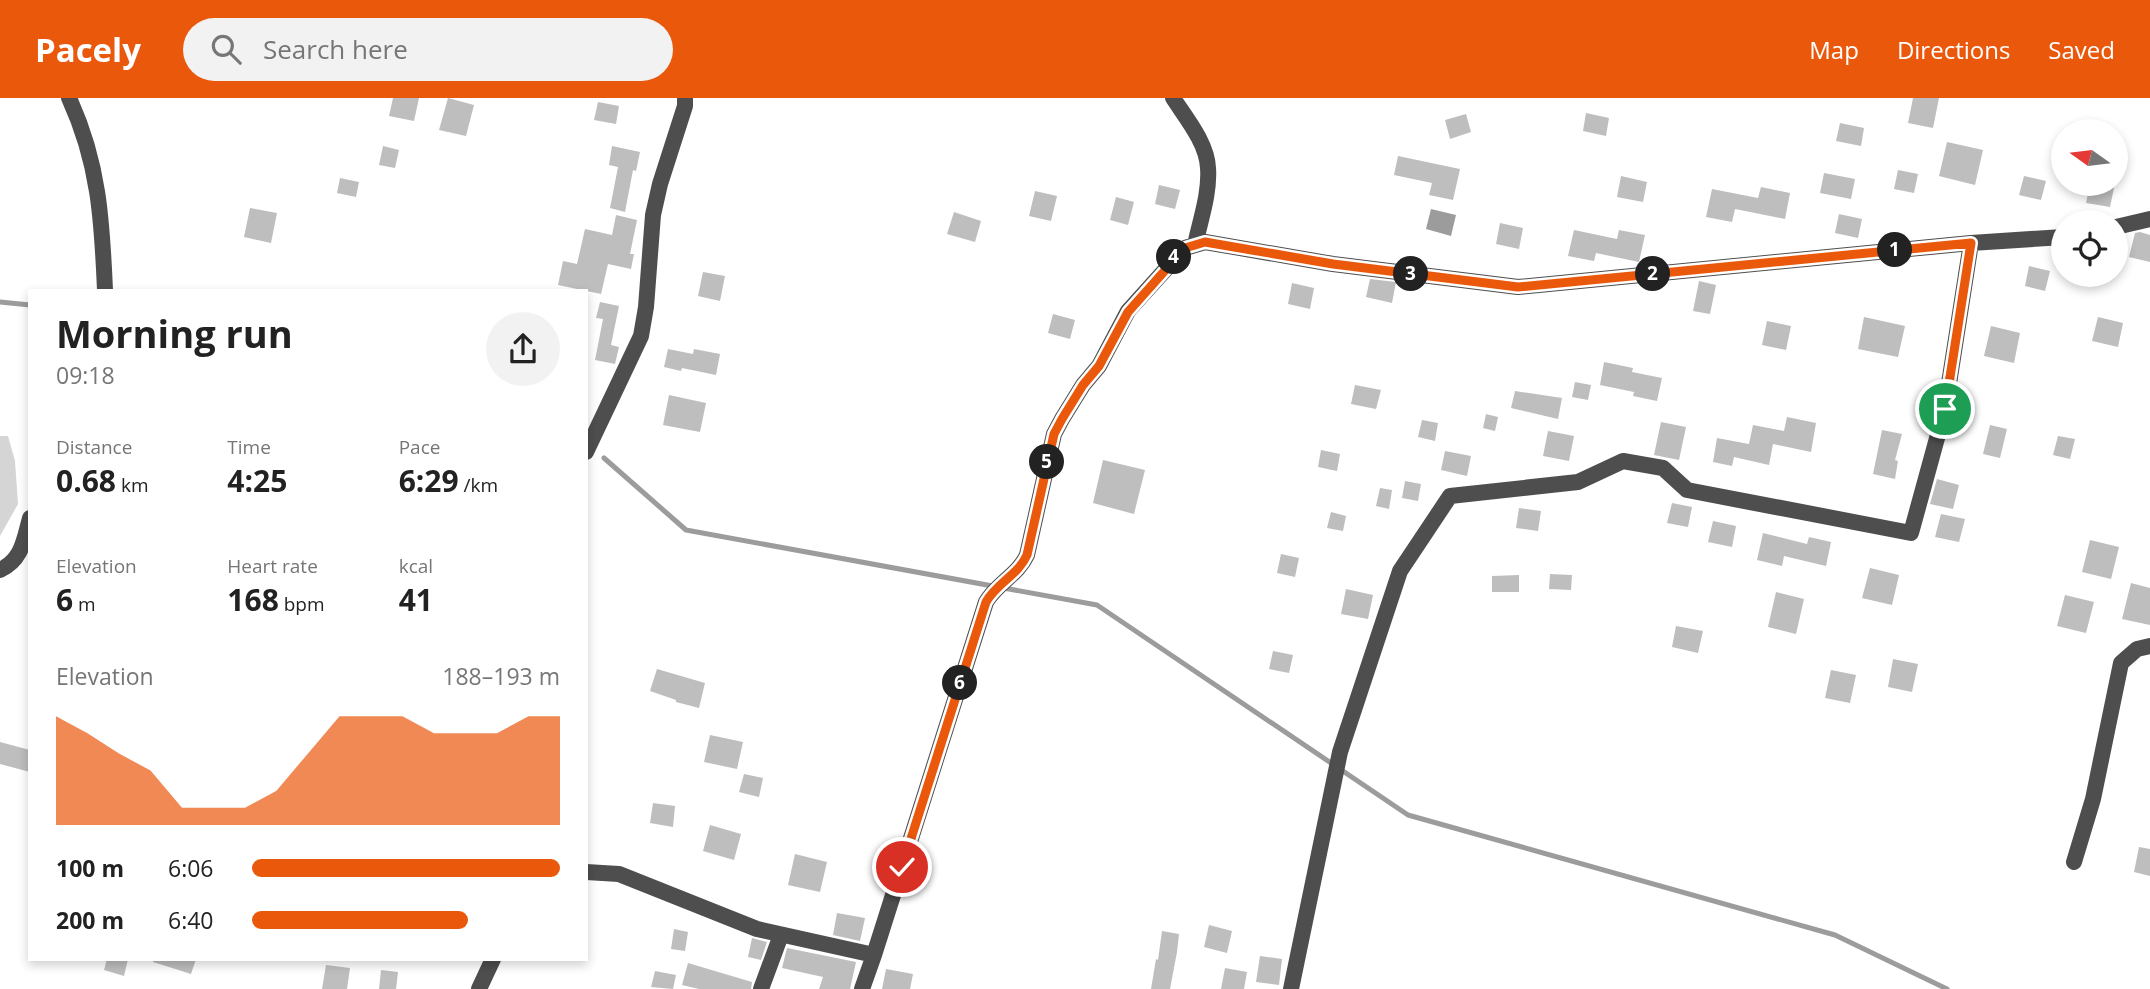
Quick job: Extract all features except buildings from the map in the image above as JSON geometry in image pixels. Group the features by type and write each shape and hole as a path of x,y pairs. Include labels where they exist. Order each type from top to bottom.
{"street":[{"path":"69,98 92,163 102,218 105,289"},
{"path":"588,448 641,335 646,307 653,215 685,106 685,98"},
{"path":"1173,98 1200,142 1209,165 1208,183 1195,245"},
{"path":"2128,224 2150,219"},
{"path":"862,989 986,602 991,593 1023,566 1027,555 1054,434 1083,385 1099,366 1128,312 1185,248 1205,242 1333,264 1518,287 1971,243 2051,238"},
{"path":"1291,989 1337,764 1400,571 1450,496 1578,482 1623,461 1663,468 1687,490 1911,533 1945,409 1971,243"},
{"path":"0,570 14,563 28,525"},
{"path":"2074,862 2093,799 2120,663 2137,649 2150,646"},
{"path":"588,873 619,874 757,929 874,955"},
{"path":"761,989 781,934"},
{"path":"479,989 492,961"}],"shaded area":[{"path":"1431,209 1456,215 1451,236 1426,229"},
{"path":"0,436 8,436 15,461 18,504 0,536"}],"waterway":[{"path":"0,302 28,305"},
{"path":"604,458 686,530 1097,605 1408,815 1835,935 1947,989"}],"route":[{"path":"902,867 986,602 991,593 1023,566 1027,555 1054,434 1083,385 1099,366 1128,312 1185,248 1205,242 1333,264 1518,287 1971,243 1945,409"}]}
